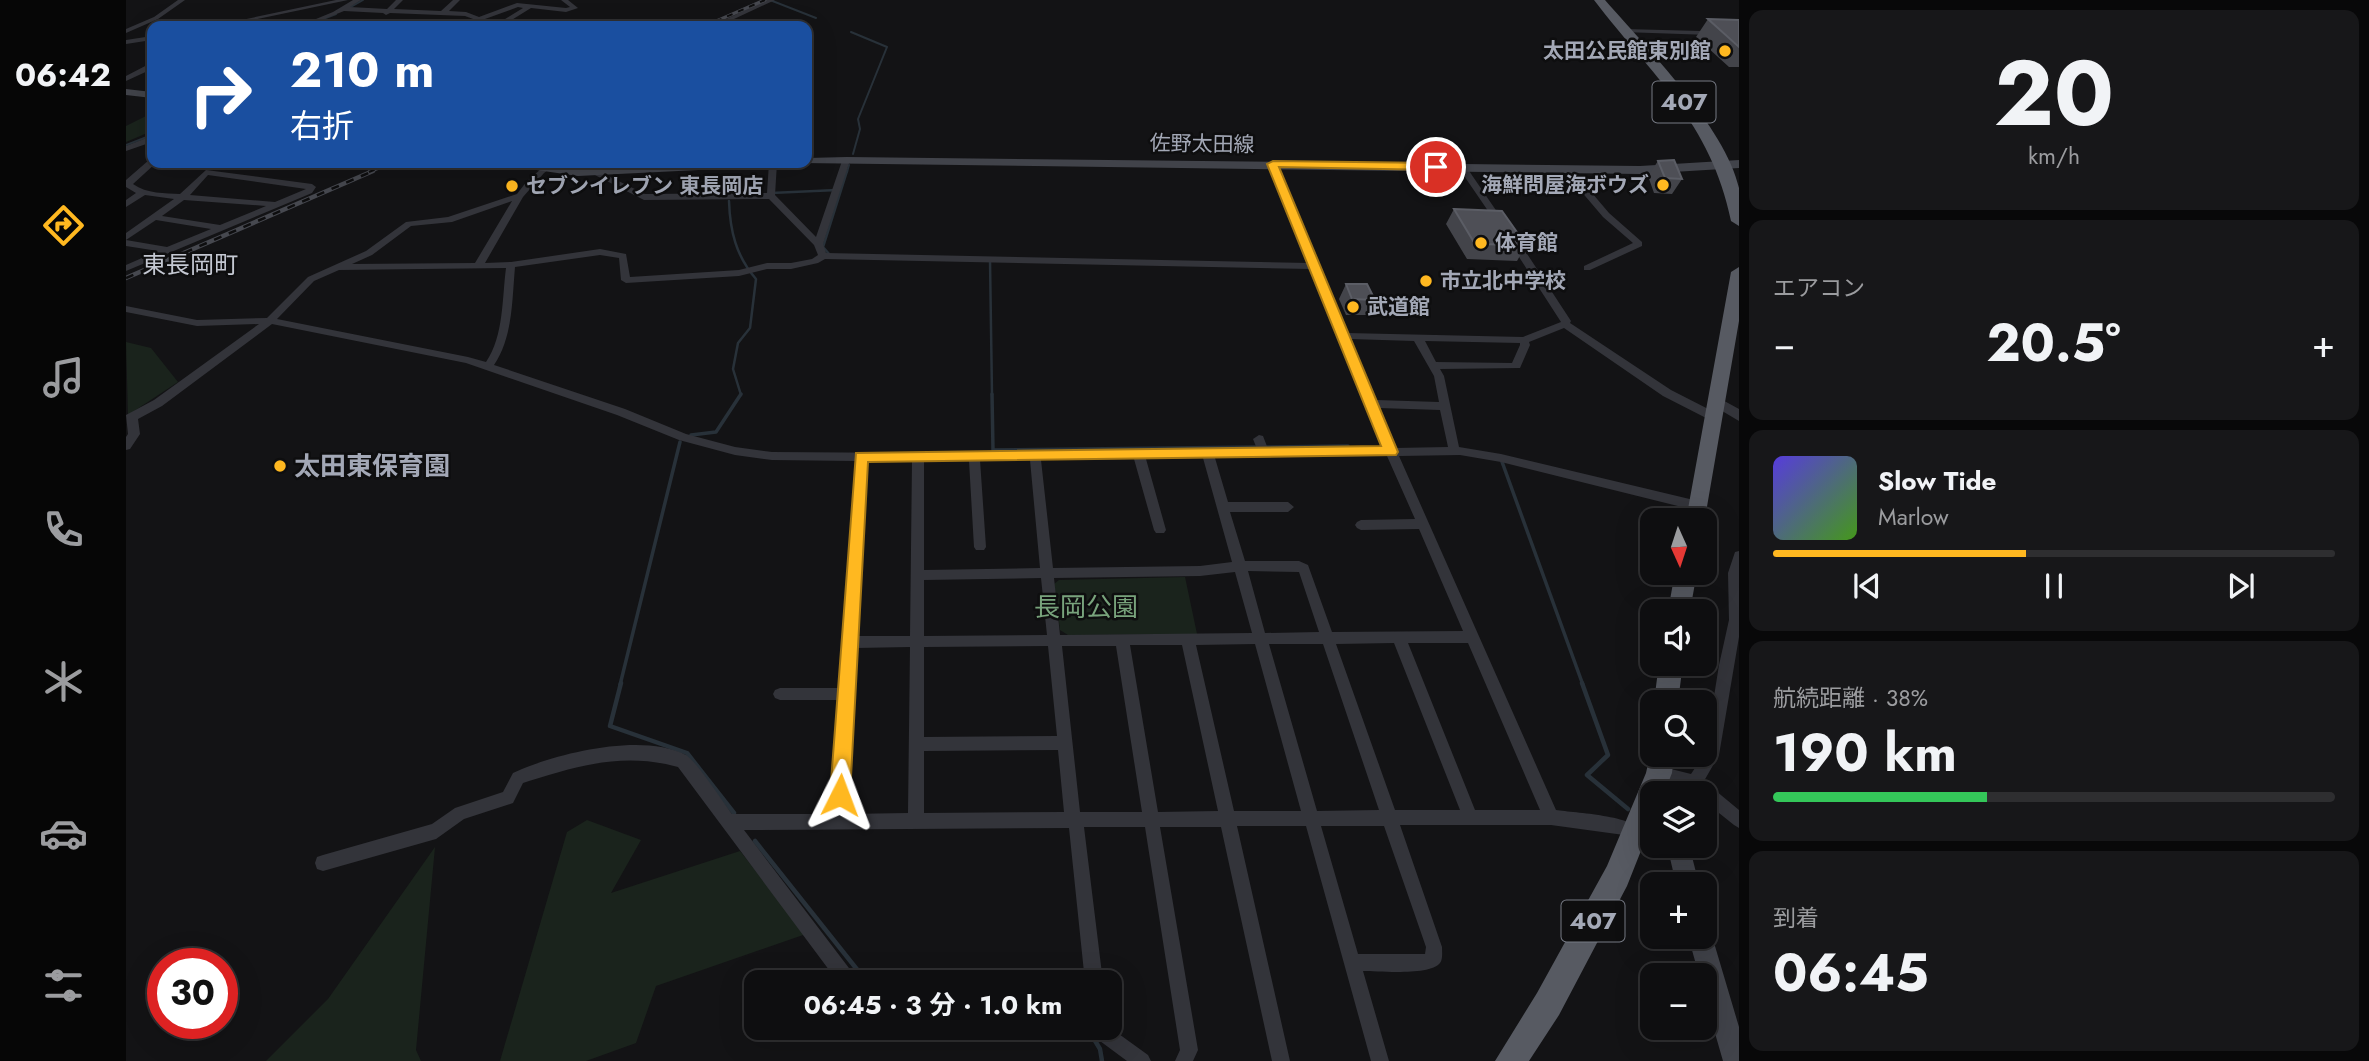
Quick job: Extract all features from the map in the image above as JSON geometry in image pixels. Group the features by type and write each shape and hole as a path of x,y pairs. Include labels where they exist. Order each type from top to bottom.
{"highway":[{"name":"407","path":"1599,0 1690,110 1723,168 1736,198 1739,218"},
{"path":"1698,508 1739,272"},
{"name":"407","path":"1511,1061 1548,1004 1617,876 1662,773"}],"main road":[{"path":"126,92 147,94"},
{"name":"佐野太田線","path":"812,162 1665,169 1723,168 1739,164"},
{"path":"562,168 593,172 673,168"},
{"path":"1704,949 1736,1061"}],"street":[{"path":"148,21 183,0"},
{"path":"241,21 345,0"},
{"path":"314,21 358,0"},
{"path":"386,13 400,0"},
{"path":"442,14 457,0"},
{"path":"478,19 511,5 566,10 575,8 564,0"},
{"path":"726,21 772,0"},
{"path":"506,21 531,6"},
{"path":"344,9 469,15 484,21"},
{"path":"466,21 469,15"},
{"path":"128,29 147,22"},
{"path":"1625,31 1739,34"},
{"path":"126,42 147,39"},
{"path":"126,79 147,68"},
{"path":"126,149 147,141"},
{"path":"818,244 846,160"},
{"path":"1273,164 1391,452 1551,817"},
{"path":"147,166 127,184 143,192 275,205"},
{"path":"1462,167 1541,280 1566,321 1565,324"},
{"path":"478,266 519,196 545,168"},
{"path":"773,168 771,194 818,244 823,256"},
{"path":"1566,168 1606,215 1639,244 1587,268"},
{"path":"1723,168 1739,171"},
{"path":"126,237 184,195 206,172 312,187 309,191 126,268"},
{"path":"593,172 644,197 771,194"},
{"path":"126,204 143,192"},
{"path":"126,446 134,434 129,419 158,403 270,321 311,279 369,253 409,224 449,220 519,196"},
{"path":"154,218 221,228"},
{"path":"126,243 170,250"},
{"path":"338,267 511,265 600,252 622,256 625,280 739,273 803,264 823,256 1315,266"},
{"path":"488,367 495,360 503,339 511,265"},
{"path":"126,309 197,323 270,321 468,360 621,412 683,437 736,451 794,457 1454,452 1501,458 1679,508"},
{"path":"1344,336 1524,340 1565,324"},
{"path":"1565,324 1667,393 1739,416"},
{"path":"1418,338 1439,376 1454,452"},
{"path":"1433,365 1516,366 1525,345 1524,340"},
{"path":"1373,404 1445,406"},
{"path":"1259,439 1264,453"},
{"path":"1208,454 1380,1061"},
{"path":"1139,455 1160,530"},
{"path":"974,456 980,547"},
{"path":"1035,456 1065,743 1093,970"},
{"path":"839,821 861,457"},
{"path":"916,821 918,457"},
{"path":"1223,507 1288,507"},
{"path":"1361,525 1422,524"},
{"path":"1695,781 1712,755 1726,665 1738,620 1734,573 1739,556"},
{"path":"917,575 1200,571 1240,566 1299,566 1304,569 1434,947 1434,957 1428,962 1353,963"},
{"path":"849,642 1470,637"},
{"path":"1399,638 1471,818"},
{"path":"1122,640 1189,1050 1184,1061"},
{"path":"1188,640 1281,1061"},
{"path":"780,694 846,694"},
{"path":"916,744 1065,743"},
{"path":"323,863 436,831 460,813 508,798 518,778 611,751 658,752 683,761 840,970"},
{"path":"1662,773 1690,781"},
{"path":"1717,802 1739,821"},
{"path":"730,822 1551,817 1627,828 1635,833"},
{"path":"1113,1040 1142,1061"}],"green space":[{"path":"147,116 147,133 126,142 126,126"},
{"path":"126,342 151,348 178,382 128,415"},
{"name":"長岡公園","path":"1185,577 1197,634 1068,635 1060,630 1054,584 1059,580"},
{"path":"587,820 641,840 611,893 740,851 806,934 656,986 636,1043 586,1061 500,1061 567,832"},
{"path":"435,847 416,1050 421,1061 266,1061 328,999"}],"building":[{"path":"1708,19 1739,20 1739,47"},
{"path":"1674,160 1682,179 1665,178 1658,161"},
{"path":"1454,209 1502,211 1526,245 1475,244"},
{"path":"1346,284 1367,284 1375,300 1352,299"}],"waterway":[{"path":"349,8 363,0"},
{"path":"770,0 816,18"},
{"path":"318,21 336,14"},
{"path":"851,32 887,47 858,119 860,129 853,154"},
{"path":"126,145 147,137"},
{"path":"847,172 849,165"},
{"path":"830,255 823,247 847,171"},
{"path":"771,193 837,190"},
{"path":"729,201 735,243 743,261 756,279 750,328 738,343 733,369 741,394"},
{"path":"990,260 992,395"},
{"path":"691,435 716,432 741,394"},
{"path":"992,394 993,450 1258,447"},
{"path":"620,685 680,442"},
{"path":"1265,447 1348,446"},
{"path":"1501,459 1583,685"},
{"path":"621,683 610,726 687,753 734,813"},
{"path":"1582,683 1608,755 1587,775 1628,809"},
{"path":"755,841 857,970"},
{"path":"1095,1040 1100,1049 1102,1061"}],"railway":[{"path":"717,21 765,0"},
{"path":"369,172 379,168"},
{"path":"126,278 373,171"}],"place":[{"name":"太田公民館東別館","path":"1725,51"},
{"name":"海鮮問屋海ボウズ","path":"1663,185"},
{"name":"セブンイレブン 東長岡店","path":"512,186"},
{"name":"体育館","path":"1481,243"},
{"name":"市立北中学校","path":"1426,281"},
{"name":"武道館","path":"1353,307"},
{"name":"太田東保育園","path":"280,466"}],"district":[{"name":"東長岡町","path":"190,265"}],"route":[{"path":"840,795 861,457 1391,452 1273,164 1436,167"}]}
